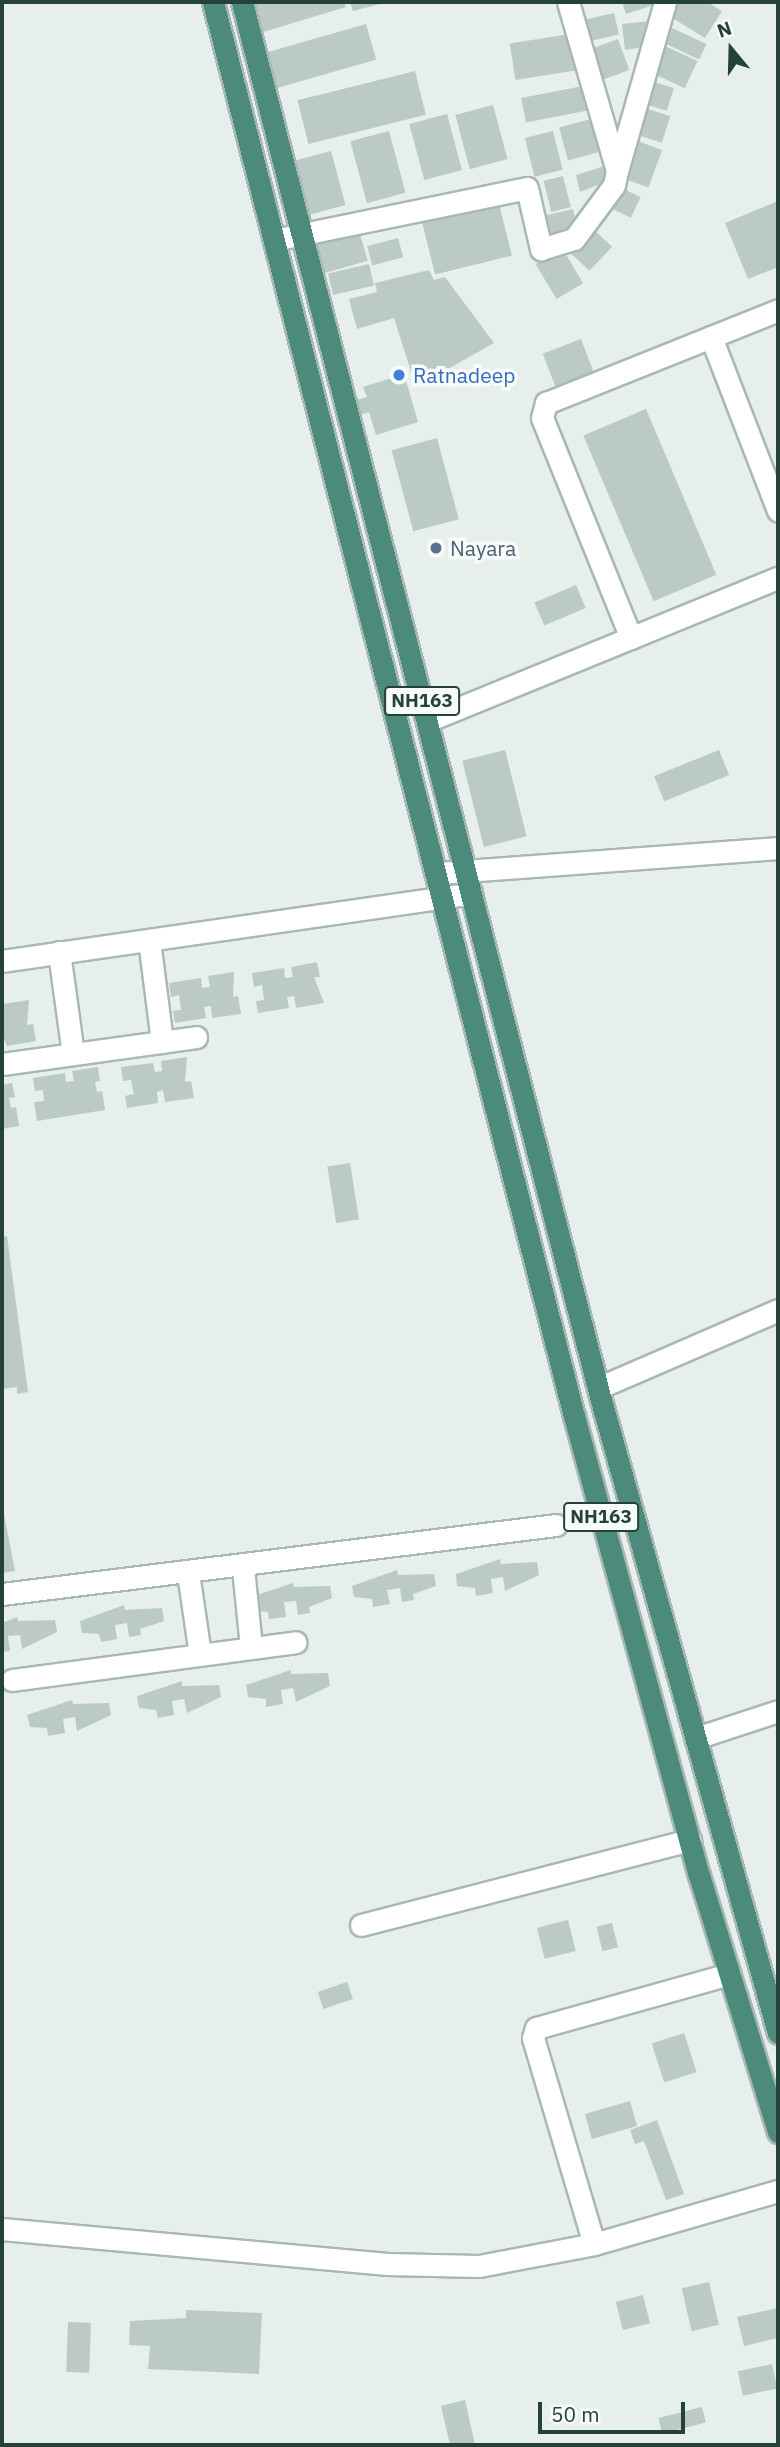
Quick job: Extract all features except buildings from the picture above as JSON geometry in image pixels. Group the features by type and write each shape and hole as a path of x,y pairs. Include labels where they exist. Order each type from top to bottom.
{"highway":[{"name":"NH163","path":"213,2 438,873 570,1403 690,1840 778,2132"},
{"name":"NH163","path":"242,2 598,1388 778,2033"}],"street":[{"path":"568,2 617,171"},
{"path":"274,240 527,188 541,249 574,239 614,185 660,5"},
{"path":"631,638 542,418 546,403 778,310"},
{"path":"711,337 778,511"},
{"path":"427,721 778,578"},
{"path":"438,873 778,848"},
{"path":"2,961 471,893"},
{"path":"149,940 162,1042"},
{"path":"59,952 73,1054"},
{"path":"2,1064 196,1037"},
{"path":"598,1388 778,1310"},
{"path":"2,1594 243,1568 556,1525"},
{"path":"243,1568 251,1647"},
{"path":"188,1573 200,1654"},
{"path":"12,1680 295,1642"},
{"path":"696,1738 778,1711"},
{"path":"362,1925 690,1840"},
{"path":"594,2244 533,2038 536,2028 730,1974"},
{"path":"2,2229 400,2264 479,2266 594,2244 778,2191"}],"place":[{"name":"Ratnadeep","path":"399,375"},
{"name":"Nayara","path":"436,548"}]}
